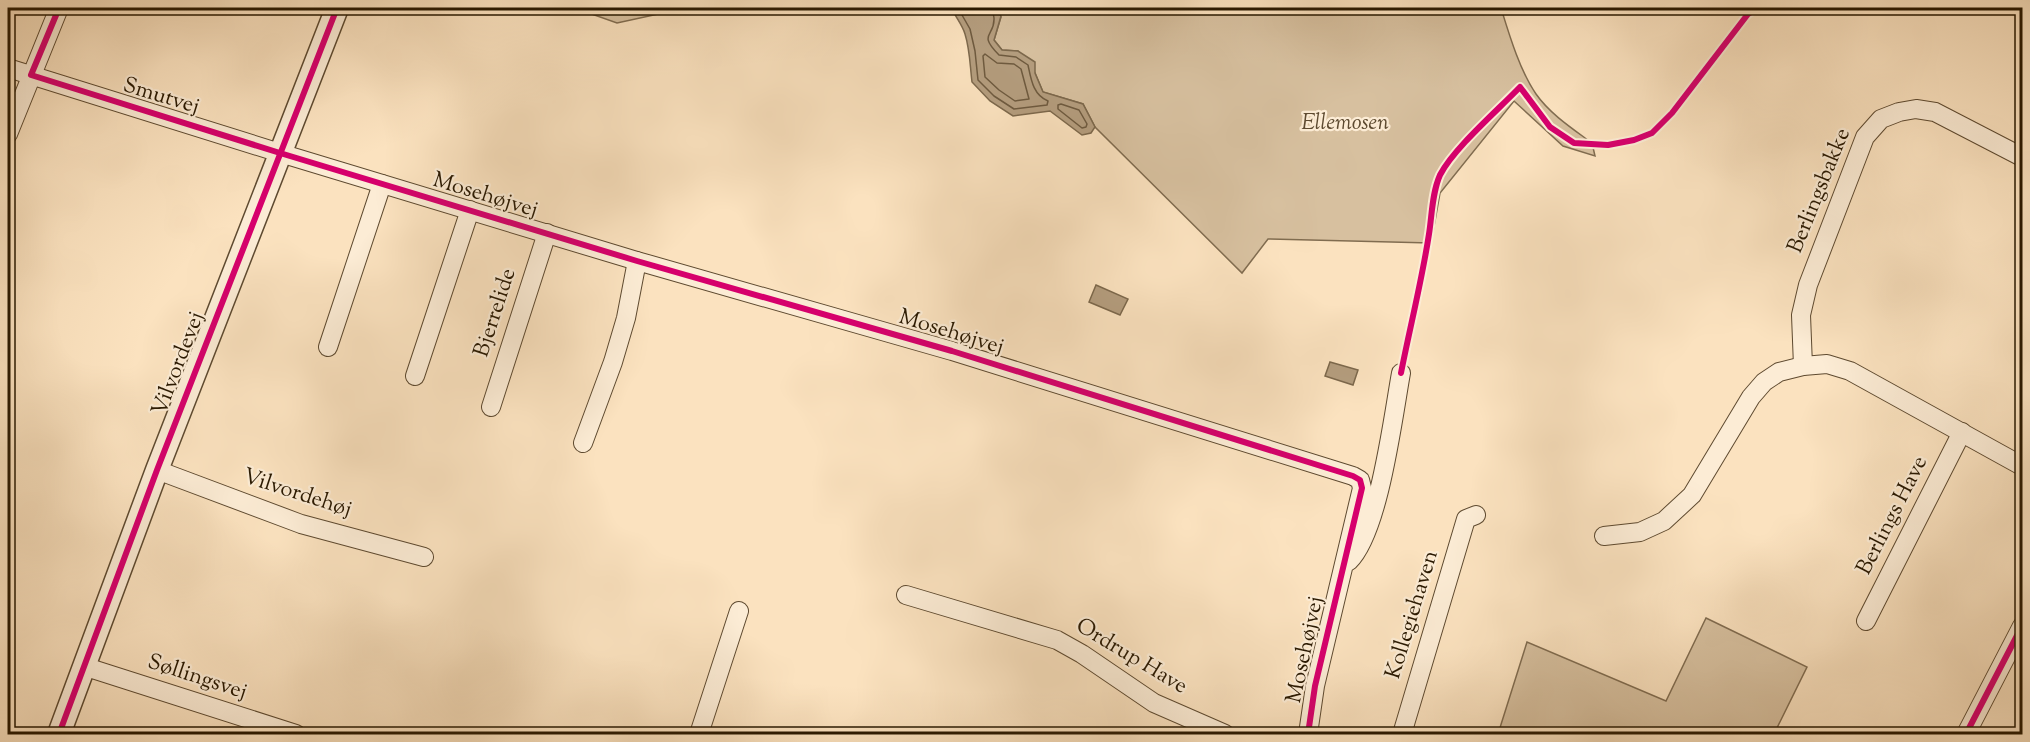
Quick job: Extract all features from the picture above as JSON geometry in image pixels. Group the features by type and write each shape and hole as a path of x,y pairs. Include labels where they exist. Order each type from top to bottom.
{"street":[{"path":"8,134 59,8"},
{"name":"Vilvordevej","path":"59,735 157,470 337,8"},
{"name":"Smutvej","path":"8,68 280,153"},
{"name":"Berlingsbakke","path":"1803,366 1801,315 1808,285 1865,138 1881,119 1916,109 1935,112 2022,157"},
{"name":"Mosehøjvej","path":"280,153 637,261 943,349 1353,476 1360,480 1362,488 1315,686 1308,735"},
{"path":"328,347 382,184"},
{"path":"416,376 470,210"},
{"name":"Bjerrelide","path":"491,407 547,233"},
{"path":"583,443 613,362 626,318 637,261"},
{"path":"1604,536 1640,532 1664,521 1692,495 1751,397 1764,382 1779,372 1803,366 1827,364 1850,371 2022,466"},
{"name":"Mosehøjvej","path":"1343,567 1354,556 1366,533 1385,466 1401,373"},
{"name":"Berlings Have","path":"1866,621 1962,432"},
{"name":"Vilvordehøj","path":"157,470 301,524 424,557"},
{"name":"Kollegiehaven","path":"1402,735 1466,519 1476,514"},
{"name":"Ordrup Have","path":"906,595 1057,640 1082,654 1154,703 1225,735"},
{"path":"699,735 739,611"},
{"path":"1966,735 2022,626"},
{"name":"Søllingsvej","path":"83,666 296,735"}],"green space":[{"path":"583,8 686,8 617,23 583,11"},
{"name":"Ellemosen","path":"996,8 1501,8 1511,41 1530,85 1555,115 1592,143 1595,156 1563,146 1514,101 1440,193 1431,243 1268,239 1242,273 1095,127 1083,104 1043,92 1035,73 1018,51 1002,50 994,40 1001,17"},
{"path":"1706,618 1807,667 1774,734 1498,734 1527,642 1666,701"}],"water":[{"path":"952,8 996,8 1001,16 994,40 1002,50 1018,51 1035,62 1035,73 1043,92 1083,104 1095,127 1091,133 1082,135 1050,111 1013,116 990,101 972,82 967,40"},
{"path":"1096,285 1128,299 1120,315 1089,302"},
{"path":"1330,362 1358,370 1353,385 1325,376"}],"cycle path":[{"path":"59,8 31,75 637,261 952,351 1360,480 1362,488 1315,686 1308,734"},
{"path":"59,734 157,470 337,8"},
{"path":"1401,373 1423,269 1437,182 1455,153 1477,130 1520,87 1550,127 1574,143 1608,145 1634,140 1652,133 1672,113 1748,14 1757,8"},
{"path":"1966,734 2022,626"}]}
